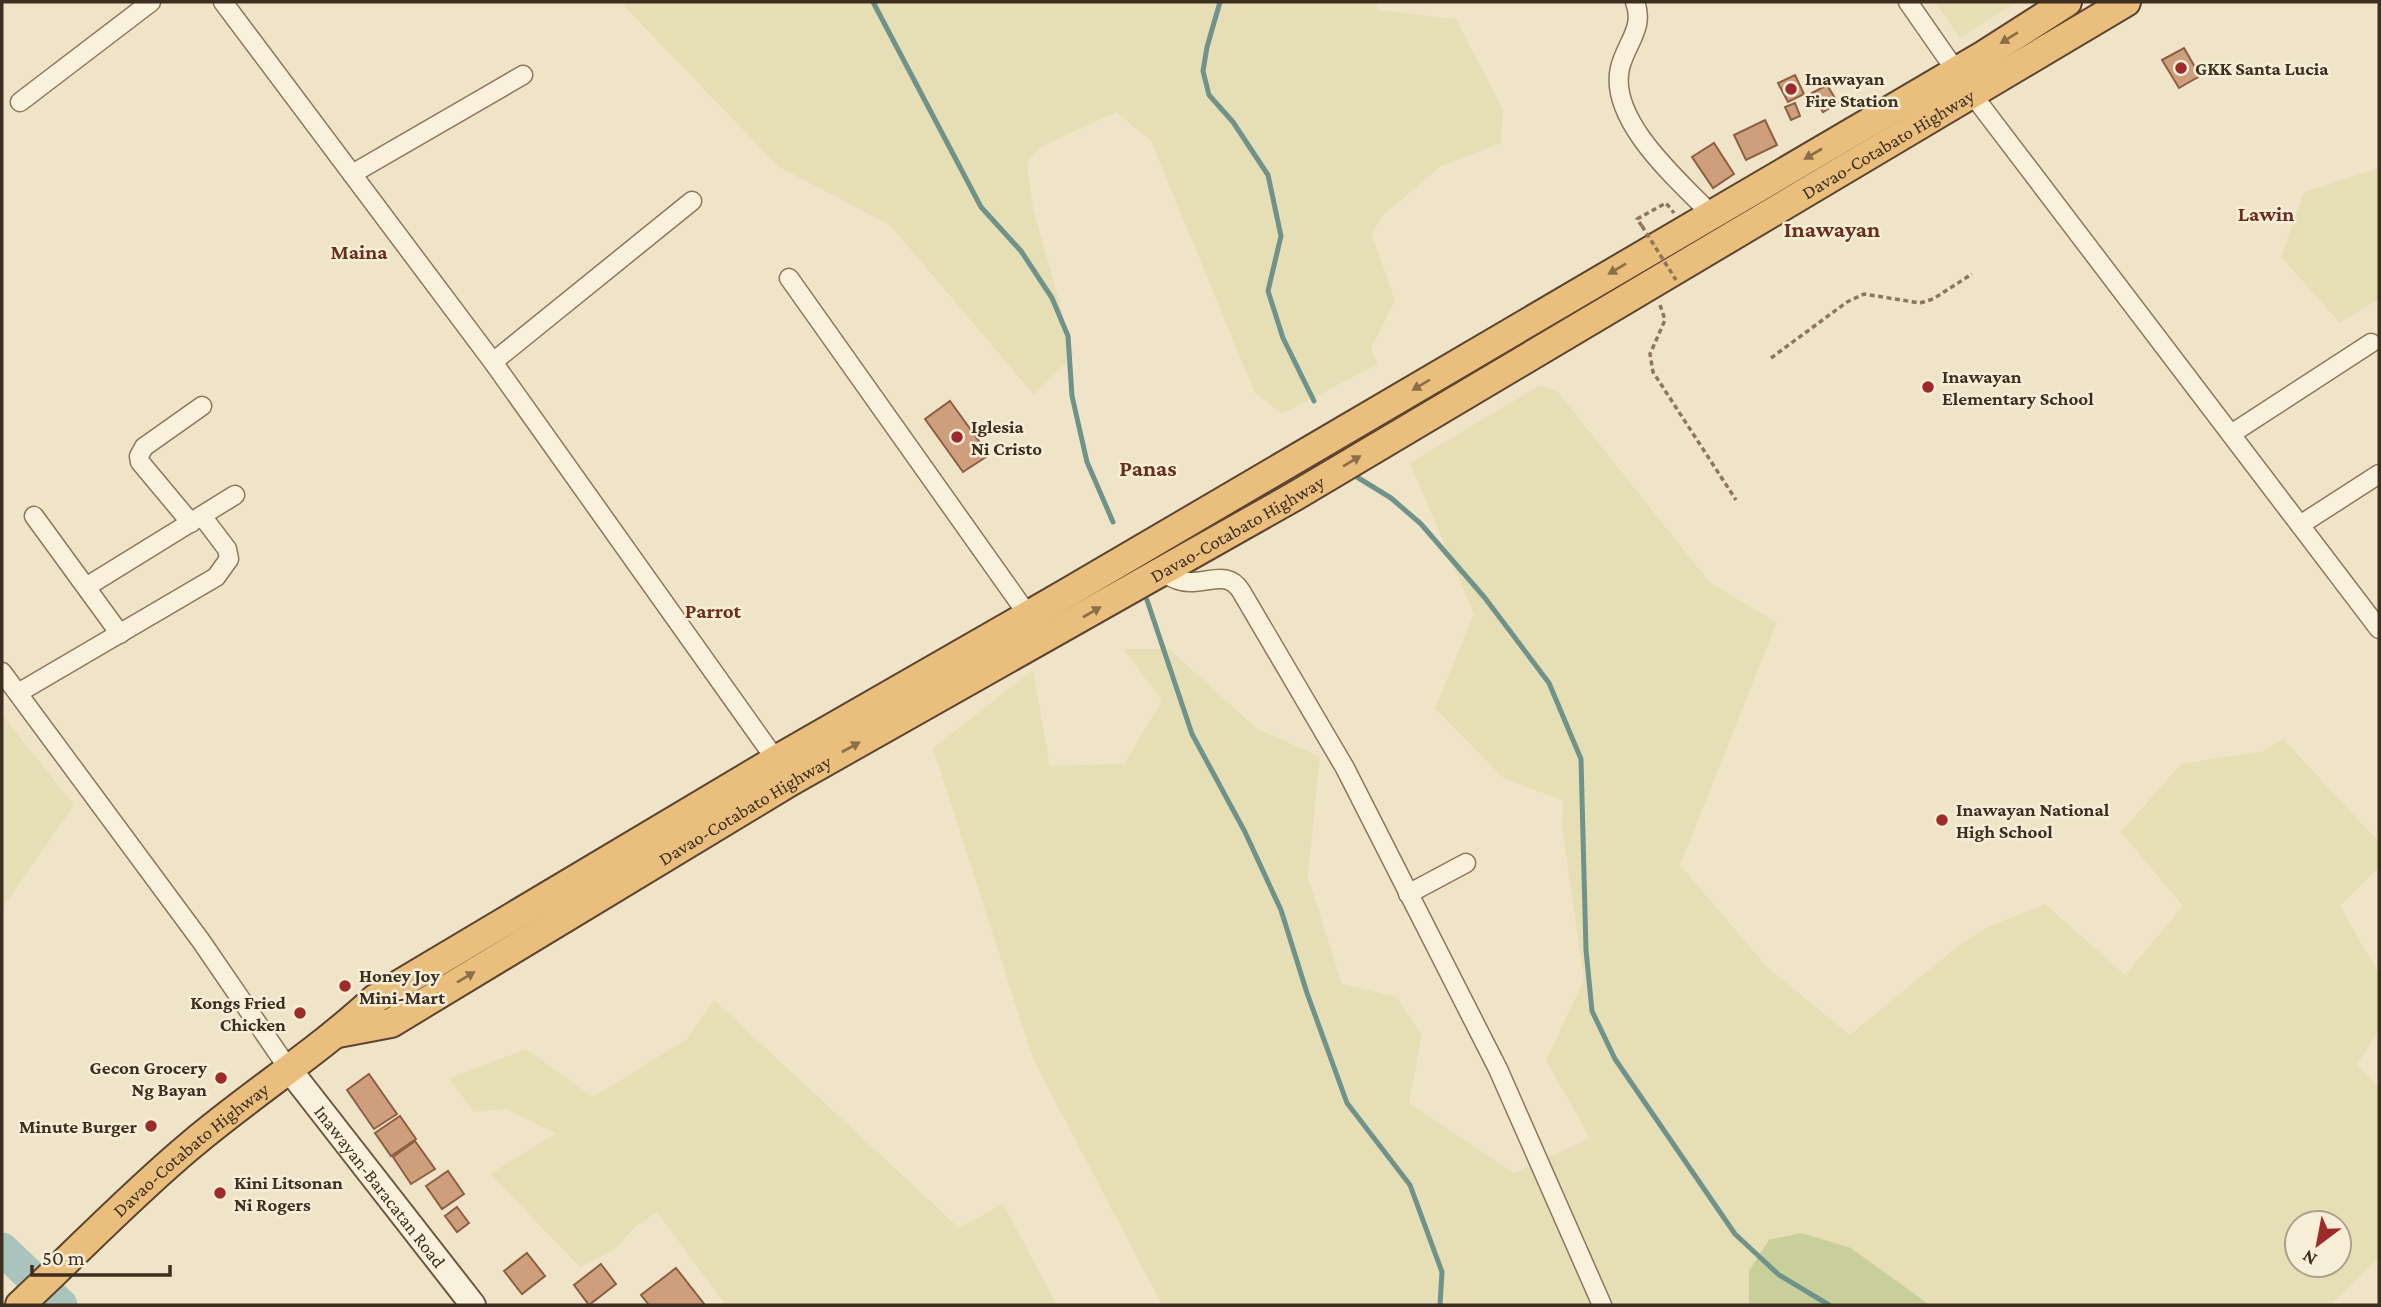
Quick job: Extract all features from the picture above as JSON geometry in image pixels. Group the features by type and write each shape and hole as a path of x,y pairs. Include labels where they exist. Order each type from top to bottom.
{"highway":[{"name":"Davao-Cotabato Highway","path":"20,1305 188,1147 288,1068 338,1033 391,1023 783,770 1028,616 1956,71 2067,2"},
{"name":"Davao-Cotabato Highway","path":"783,770 1045,640 1663,283 2126,2"}],"main road":[{"name":"Inawayan-Baracatan Road","path":"288,1068 473,1305"}],"street":[{"path":"20,102 151,2"},
{"path":"223,2 493,362 783,770"},
{"path":"1635,2 1639,24 1619,71 1619,89 1627,114 1668,169 1711,214"},
{"path":"1908,2 1972,94 2379,629"},
{"path":"352,174 523,75"},
{"path":"493,362 692,201"},
{"path":"789,278 1045,640"},
{"path":"2231,435 2371,343"},
{"path":"18,692 203,586 225,568 229,559 227,549 144,467 139,456 144,447 202,406"},
{"path":"2300,525 2379,474"},
{"path":"86,587 234,495"},
{"path":"34,516 120,634"},
{"path":"1162,572 1181,582 1228,578 1235,582 1272,648 1321,725 1498,1069 1601,1305"},
{"path":"2,672 201,941 288,1068"},
{"path":"1408,894 1466,863"}],"path":[{"path":"1666,203 1637,219 1663,283 1665,320 1650,354 1653,372 1736,500"},
{"path":"1771,358 1847,302 1864,294 1920,303 1933,299 1972,274"}],"shaded area":[{"path":"628,2 1377,2 1377,10 1456,19 1503,110 1501,143 1441,166 1381,217 1372,235 1395,300 1371,349 1378,364 1282,414 1255,393 1151,141 1116,112 1039,148 1027,163 1033,208 1074,355 1034,395 890,225 779,167 624,6"},
{"path":"1935,2 2017,2 1960,38"},
{"path":"2379,168 2379,299 2340,323 2281,257 2304,192"},
{"path":"1539,386 1557,391 1710,583 1777,622 1680,865 1767,967 1850,1035 1958,946 1990,926 2045,904 2125,975 2183,906 2121,832 2181,764 2264,751 2283,739 2379,842 2379,867 2340,906 2379,974 2379,1031 2357,1064 2379,1087 2379,1258 2330,1305 1931,1305 1851,1248 1749,1271 1749,1305 1162,1305 1033,1059 933,748 1033,670 1050,766 1124,764 1162,701 1123,649 1169,649 1256,728 1320,757 1308,877 1342,984 1396,997 1422,1035 1409,1103 1514,1173 1590,1138 1546,1060 1584,980 1562,827 1563,801 1502,777 1435,708 1474,614 1410,463"},
{"path":"2,715 74,805 2,908"},
{"path":"714,1000 959,1228 1003,1204 1057,1305 726,1305 657,1212 634,1228 614,1250 580,1267 490,1174 556,1133 506,1109 474,1112 449,1079 526,1049 593,1097 687,1039"}],"green space":[{"path":"1801,1233 1851,1248 1930,1305 1749,1305 1749,1271 1769,1240"}],"building":[{"name":"GKK Santa Lucia","path":"2184,48 2200,76 2179,88 2162,60"},
{"name":"Inawayan Fire Station","path":"1795,75 1804,94 1788,102 1778,83"},
{"path":"1827,85 1838,103 1823,112 1812,93"},
{"path":"1795,103 1800,116 1791,120 1785,107"},
{"path":"1765,120 1777,145 1746,160 1734,135"},
{"path":"1714,143 1734,174 1713,188 1692,157"},
{"name":"Iglesia Ni Cristo","path":"950,401 989,455 963,472 925,419"},
{"path":"369,1074 397,1114 374,1129 347,1090"},
{"path":"400,1116 416,1139 391,1156 375,1133"},
{"path":"415,1141 435,1169 411,1184 393,1157"},
{"path":"448,1171 464,1194 442,1209 426,1186"},
{"path":"457,1207 469,1223 457,1232 445,1216"},
{"path":"527,1253 545,1276 522,1294 504,1271"},
{"path":"601,1264 616,1284 589,1305 574,1285"},
{"path":"676,1268 705,1305 649,1305 641,1295"}],"waterway":[{"path":"873,2 981,207 1021,251 1052,298 1068,336 1072,396 1087,462 1113,522"},
{"path":"1220,2 1203,71 1209,95 1233,122 1268,175 1281,236 1268,291 1283,338 1314,401"},
{"path":"1352,474 1391,498 1421,524 1485,598 1549,683 1581,759 1586,950 1592,1011 1615,1059 1735,1234 1779,1275 1829,1305"},
{"path":"1147,600 1192,734 1245,832 1281,910 1307,993 1347,1103 1410,1185 1442,1272 1440,1305"},
{"path":"2,1249 61,1305"}],"place":[{"name":"GKK Santa Lucia","path":"2181,68"},
{"name":"Inawayan Fire Station","path":"1791,89"},
{"name":"Inawayan Elementary School","path":"1928,387"},
{"name":"Iglesia Ni Cristo","path":"957,437"},
{"name":"Inawayan National High School","path":"1942,820"},
{"name":"Honey Joy Mini-Mart","path":"345,986"},
{"name":"Kongs Fried Chicken","path":"300,1013"},
{"name":"Gecon Grocery Ng Bayan","path":"221,1078"},
{"name":"Minute Burger","path":"151,1126"},
{"name":"Kini Litsonan Ni Rogers","path":"220,1193"}],"district":[{"name":"Lawin","path":"2266,214"},
{"name":"Inawayan","path":"1832,229"},
{"name":"Maina","path":"359,252"},
{"name":"Panas","path":"1148,468"},
{"name":"Parrot","path":"713,611"}]}
